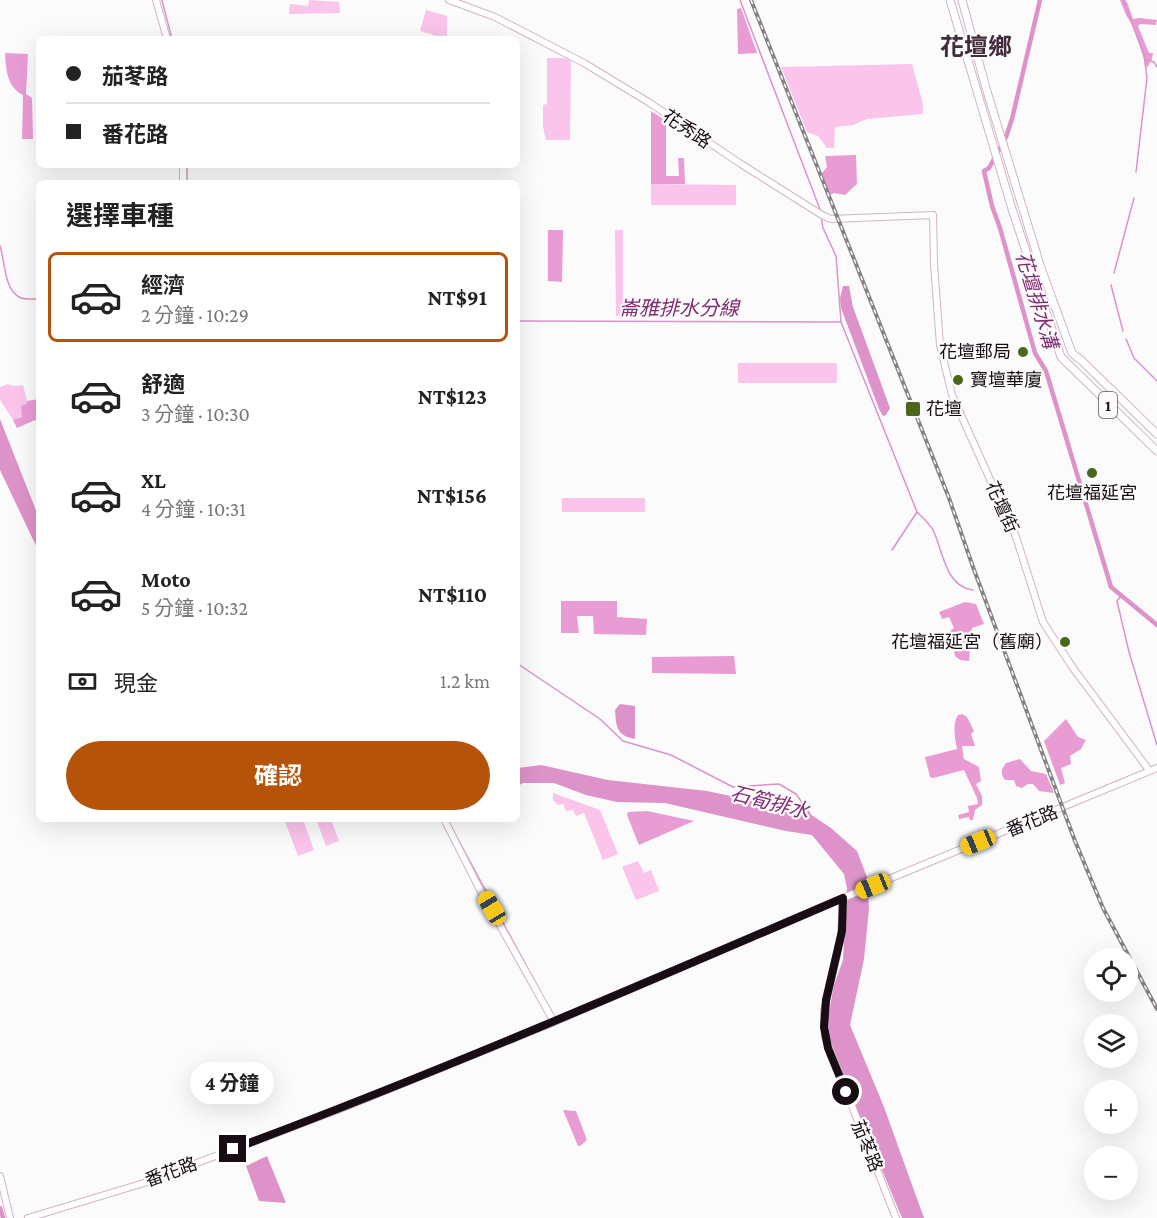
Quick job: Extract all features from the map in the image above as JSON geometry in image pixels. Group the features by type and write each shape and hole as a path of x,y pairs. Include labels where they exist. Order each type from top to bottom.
{"main road":[{"name":"1","path":"950,0 999,166 1061,357 1157,452"},
{"name":"1","path":"962,0 999,132 1041,268 1072,353 1157,434"}],"street":[{"path":"156,0 166,36"},
{"name":"花秀路","path":"449,0 495,17 584,63 831,219 933,215"},
{"name":"花壇街","path":"933,215 940,345 952,395 1016,537 1043,622 1078,674 1149,770"},
{"name":"番花路","path":"28,1218 144,1183 345,1107 554,1022 843,898 1157,768"},
{"path":"446,822 478,886 554,1022"},
{"name":"茄苳路","path":"843,898 841,937 824,1011 825,1037 896,1218"},
{"path":"0,1176 10,1218"}],"shaded area":[{"path":"309,0 339,2 340,13 289,14 290,4 308,6"},
{"path":"1120,0 1127,2 1133,19 1157,20 1156,25 1140,24 1138,26 1149,53 1153,53 1147,68 1133,26"},
{"path":"741,8 757,53 738,54 737,9"},
{"path":"426,10 447,16 447,36 437,36 420,31"},
{"path":"5,53 28,54 26,94 32,98 33,139 22,139 23,95 11,83"},
{"path":"547,58 564,58 571,61 570,140 546,140 543,127 543,105 547,104"},
{"path":"912,64 923,104 923,114 867,119 853,125 835,127 834,148 827,148 818,136 807,132 781,67"},
{"path":"651,111 666,121 666,176 679,176 678,158 684,158 685,184 651,184"},
{"path":"856,155 857,184 845,195 834,193 830,195 822,173 827,167 825,156"},
{"path":"651,184 736,185 736,205 651,205"},
{"path":"548,230 563,230 562,282 548,281"},
{"path":"615,230 623,230 623,316 616,316"},
{"path":"843,286 849,286 853,307 890,408 883,416 841,308 840,298"},
{"path":"738,363 837,363 837,383 738,383"},
{"path":"8,384 23,385 27,401 22,417 13,420 0,400 0,387"},
{"path":"36,400 36,422 17,428 13,420 22,417 21,406 27,401"},
{"path":"0,419 36,510 36,546 0,470"},
{"path":"562,498 645,498 645,512 562,512"},
{"path":"561,601 617,601 617,617 647,619 646,635 594,634 593,616 577,616 579,633 561,633"},
{"path":"965,602 976,604 984,624 972,628 969,661 960,660 955,656 950,631 954,628 949,617 942,619 939,612"},
{"path":"734,656 736,674 652,673 652,657"},
{"path":"620,704 635,706 635,739 624,736 619,730 615,710"},
{"path":"962,714 967,717 974,731 971,734 975,746 962,746 964,759 979,767 981,781 976,784 982,796 982,805 975,810 973,820 969,817 959,819 958,815 969,812 968,806 978,804 964,770 930,777 925,757 957,749 955,723 958,715"},
{"path":"1066,719 1078,737 1086,740 1081,749 1070,756 1071,764 1061,768 1065,783 1060,785 1044,741"},
{"path":"1020,759 1031,771 1046,774 1054,793 1039,791 1033,784 1022,788 1016,786 1014,780 1005,780 1002,772 1006,763"},
{"path":"541,765 608,780 707,791 807,812 831,828 857,851 867,877 869,909 864,959 850,1025 884,1107 924,1218 902,1218 825,1033 834,985 843,960 847,888 844,874 812,835 665,803 617,802 586,795 554,783 520,785 520,768"},
{"path":"553,793 600,810 618,854 603,860 584,813 576,816 573,810 566,811 563,804 558,805 553,800"},
{"path":"647,811 694,821 639,845 627,815 628,812"},
{"path":"285,822 304,822 314,850 298,856"},
{"path":"317,822 332,822 339,841 326,846"},
{"path":"638,861 644,873 651,870 659,891 636,900 622,867"},
{"path":"563,1110 576,1111 587,1140 580,1146 578,1146"},
{"path":"267,1156 286,1203 259,1201 246,1166"}],"waterway":[{"path":"162,0 171,36"},
{"path":"740,0 821,212"},
{"name":"花壇排水溝","path":"1040,0 1012,119 1006,137 989,168 984,171 1035,353 1046,371 1111,587 1157,625"},
{"path":"1123,0 1144,55 1147,78 1136,172"},
{"path":"1146,60 1154,62 1157,67"},
{"path":"187,168 187,180"},
{"path":"1114,273 1134,198"},
{"path":"821,216 823,228 836,256 841,322 917,512 892,550"},
{"path":"0,246 10,288 23,299 36,299"},
{"path":"1111,285 1123,331"},
{"name":"崙雅排水分線","path":"520,321 840,322"},
{"path":"1126,339 1134,358 1157,381"},
{"path":"917,512 933,530 946,566 956,582 973,590"},
{"path":"1121,596 1117,601 1129,652 1157,745"},
{"name":"石筍排水","path":"520,665 600,719 623,741 671,755 733,787 779,784 796,794 810,814"},
{"path":"449,822 540,991"},
{"path":"0,1208 3,1218"}],"railway":[{"path":"751,0 949,498 1075,841 1103,908 1157,1009"}],"place":[{"name":"花壇郵局","path":"1023,352"},
{"name":"寶壇華廈","path":"958,380"},
{"name":"花壇","path":"913,409"},
{"name":"花壇福延宮","path":"1092,473"},
{"name":"花壇福延宮（舊廟）","path":"1065,642"}],"district":[{"name":"花壇鄉","path":"976,47"}],"route":[{"path":"233,1149 345,1107 554,1022 843,898 842,931 826,1000 824,1027 828,1048 846,1092"}]}
